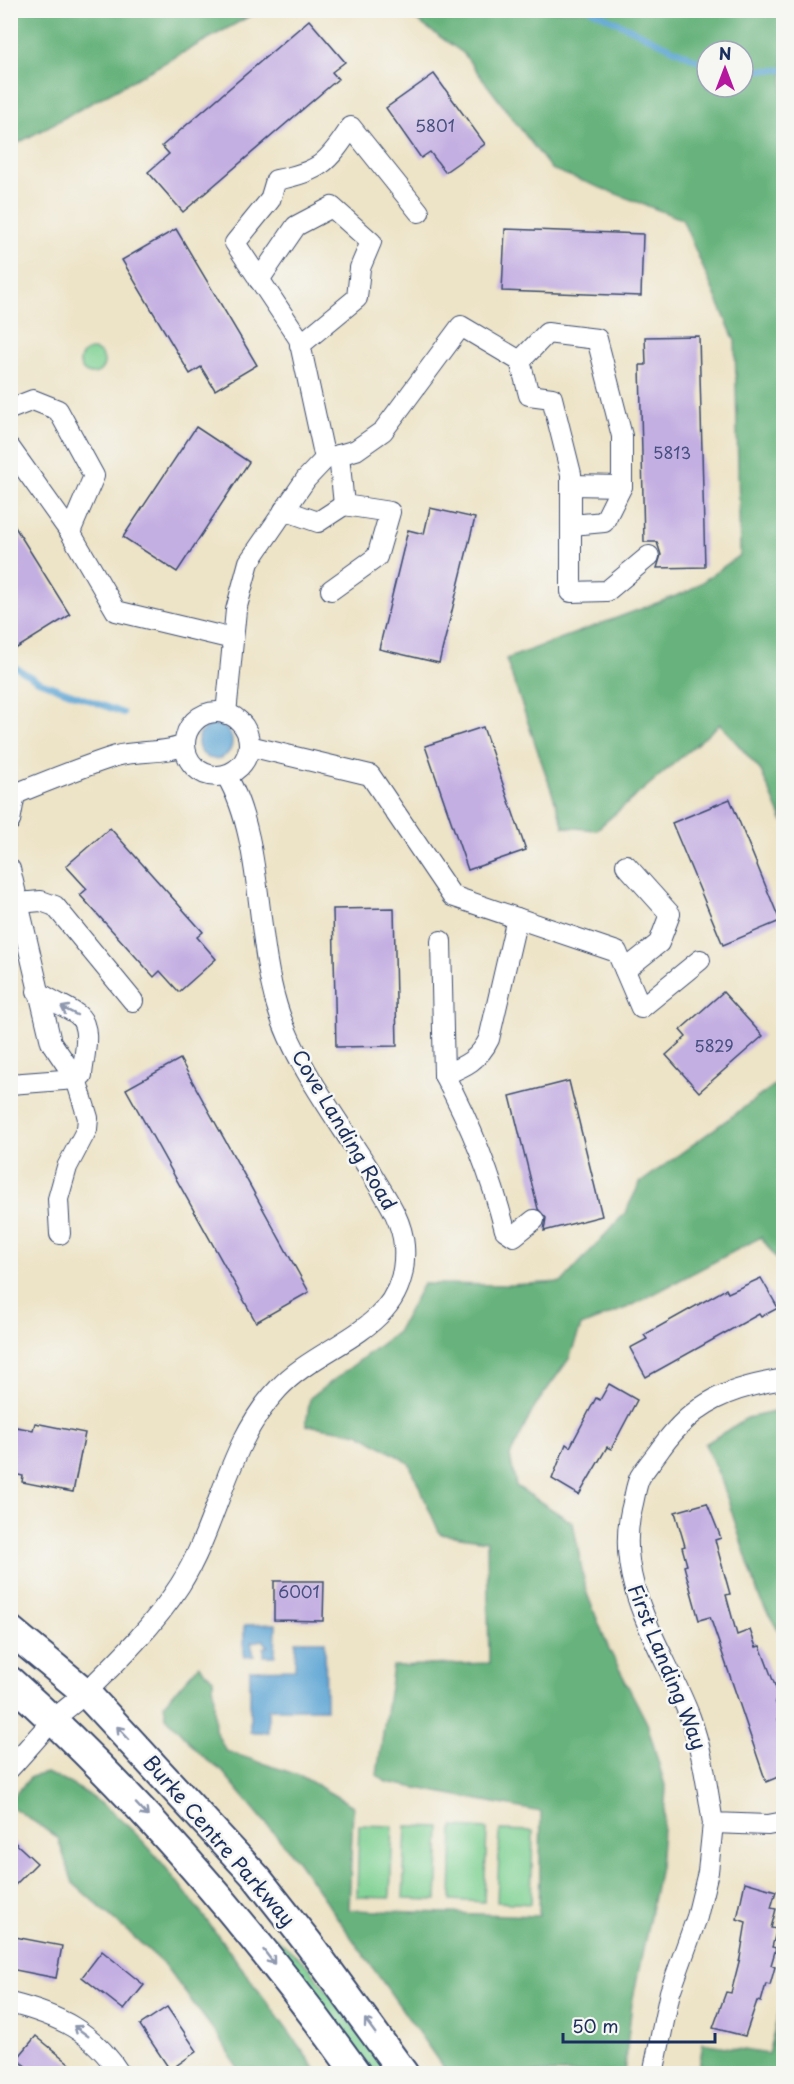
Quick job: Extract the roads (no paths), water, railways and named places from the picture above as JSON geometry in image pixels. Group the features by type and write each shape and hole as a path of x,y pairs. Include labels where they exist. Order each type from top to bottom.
{"main road":[{"name":"Burke Centre Parkway","path":"10,1630 86,1693 256,1878 309,1944 404,2073"},
{"name":"Burke Centre Parkway","path":"10,1681 54,1720 192,1863 248,1929 357,2073"}],"street":[{"path":"344,505 300,345 235,243 270,200 276,180 303,175 331,158 351,127 419,212"},
{"path":"259,280 296,226 332,207 370,243 360,268 357,298 300,345"},
{"path":"225,714 236,610 249,562 284,510 332,457 356,450 383,431 461,326 520,361 529,395 552,398 571,474 571,592 607,591 649,556"},
{"path":"520,361 546,333 597,339 622,436 622,486 604,522 572,525"},
{"path":"10,409 33,400 58,410 94,476 70,531"},
{"path":"10,448 70,531 117,611 233,639"},
{"path":"571,485 622,486"},
{"path":"284,510 318,522 344,505 390,512 377,557 331,590"},
{"path":"210,713 225,714 237,719 244,727 249,746 242,764 226,774 217,776 198,770 186,754 186,736 195,720 210,713"},
{"path":"10,821 13,795 118,756 151,750 176,750 185,744"},
{"path":"249,746 370,774 452,896 617,952 641,1008 700,960"},
{"name":"Cove Landing Road","path":"10,1768 54,1720 86,1693 151,1623 179,1587 211,1524 245,1436 261,1409 298,1371 376,1321 393,1298 403,1267 404,1246 394,1212 302,1062 277,1008 266,963 252,859 238,794 226,774"},
{"path":"625,970 659,943 670,914 626,866"},
{"path":"10,869 37,991 51,1042 76,1079 88,1118 87,1129 67,1167 58,1199 60,1234"},
{"path":"18,903 41,901 55,906 133,1001"},
{"path":"444,1075 469,1065 482,1053 489,1039 517,918"},
{"path":"441,941 444,1075 471,1124 497,1198 505,1230 514,1236 534,1220"},
{"path":"10,1084 76,1079 82,1075 86,1027 80,1016 50,1001 37,991"},
{"name":"First Landing Way","path":"653,2073 670,1992 696,1917 708,1872 713,1823 702,1753 689,1715 644,1619 630,1577 627,1523 640,1478 669,1436 702,1405 740,1386 783,1379"},
{"path":"713,1823 768,1825 783,1822"},
{"path":"10,2003 44,2011 76,2026 93,2039 120,2073"}],"water":[{"path":"215,725 227,730 232,742 227,754 215,759 203,754 198,742 203,730"},
{"path":"276,1624 275,1656 264,1656 264,1648 268,1646 263,1640 251,1642 254,1656 244,1657 244,1625"},
{"path":"296,1641 325,1641 326,1709 268,1709 268,1732 250,1732 250,1670 295,1669"}],"waterway":[{"path":"591,10 695,59"},
{"path":"755,70 784,70"},
{"path":"10,664 38,681 123,713"}]}
